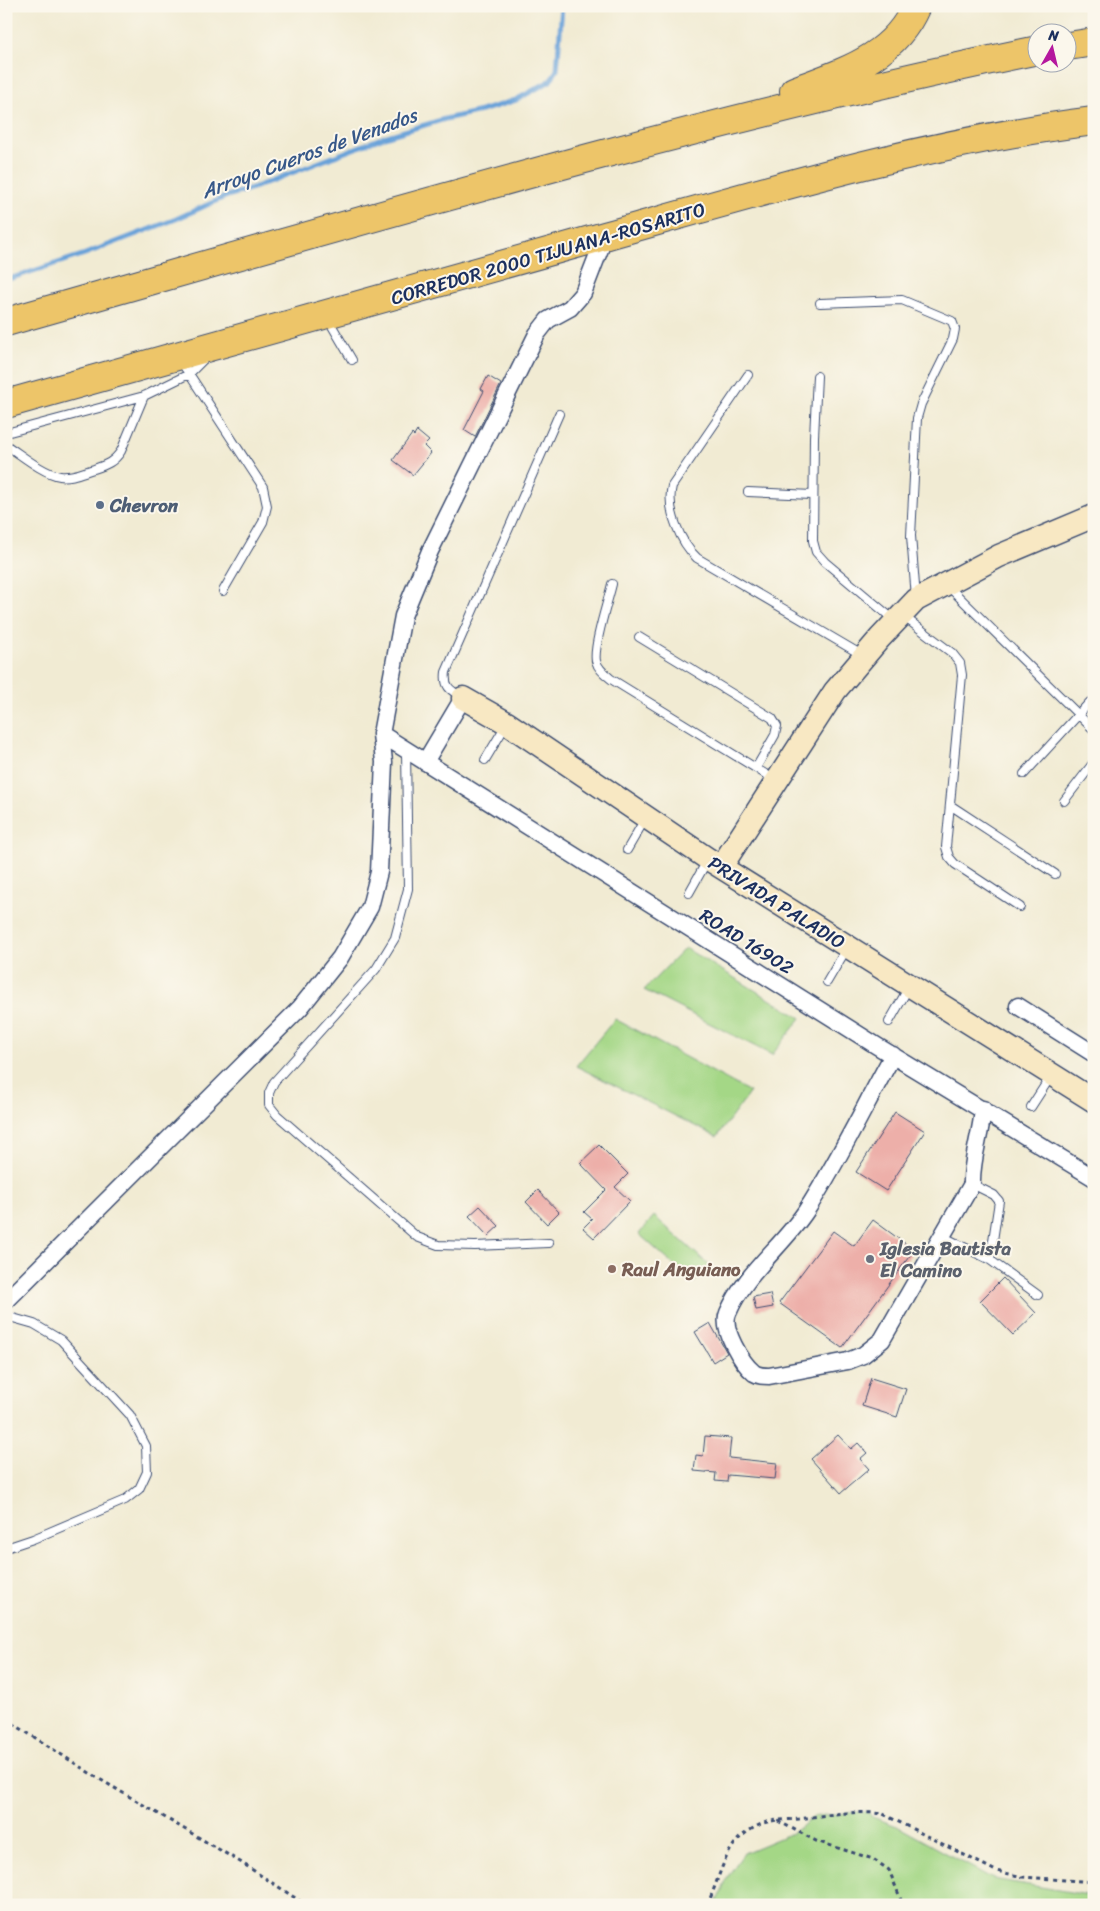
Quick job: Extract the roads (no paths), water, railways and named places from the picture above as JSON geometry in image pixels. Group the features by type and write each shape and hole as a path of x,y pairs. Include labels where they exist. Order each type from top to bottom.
{"highway":[{"path":"683,135 858,66 886,48 905,28 916,6"},
{"path":"1078,44 1094,42"},
{"path":"6,322 504,182 898,79 1028,52"},
{"name":"CORREDOR 2000 TIJUANA-ROSARITO","path":"6,404 184,365 218,346 605,236 908,154 1094,120"}],"street":[{"path":"6,1301 276,1035 321,984 340,958 370,907 379,872 384,762 381,734 403,616 430,551 537,334 548,320 570,308 583,293 605,236"},
{"path":"715,863 777,781 835,691 904,612 946,584 999,556 1094,516"},
{"path":"425,762 463,698"},
{"name":"PRIVADA PALADIO","path":"463,698 507,723 715,863 1094,1101"},
{"name":"ROAD 16902","path":"381,734 893,1055 1094,1178"},
{"path":"1018,1006 1094,1054"},
{"path":"893,1055 805,1213 754,1271 727,1314 728,1335 753,1372 761,1376 848,1362 863,1355 882,1340 972,1184 971,1168 981,1133 983,1109"}],"lane":[{"path":"820,303 902,300 952,321 955,329 953,339 921,404 917,418 911,536 904,612"},
{"path":"326,315 352,360"},
{"path":"6,433 144,396 184,365 263,487 267,506 263,522 223,591"},
{"path":"748,375 672,486 669,499 683,540 688,550 697,558 864,656"},
{"path":"818,376 812,494 813,541 816,552 825,562 904,612 952,653 960,663 962,676 946,847 948,857 955,864 1020,907"},
{"path":"6,445 50,473 60,477 72,476 108,465 116,459 121,450 144,396"},
{"path":"463,698 449,690 444,681 446,672 559,414"},
{"path":"748,492 812,494"},
{"path":"612,584 596,650 596,662 600,670 611,679 777,781"},
{"path":"946,584 1094,730"},
{"path":"638,637 772,718 777,726 775,735 756,768"},
{"path":"1024,774 1090,702"},
{"path":"485,760 507,723"},
{"path":"406,750 408,889 395,938 376,969 274,1082 269,1093 269,1105 284,1122 417,1237 438,1245 475,1246 550,1243"},
{"path":"1064,801 1094,762"},
{"path":"950,805 1055,874"},
{"path":"627,850 646,817"},
{"path":"689,893 715,863"},
{"path":"827,982 848,946"},
{"path":"889,1022 910,985"},
{"path":"1031,1106 1052,1074"},
{"path":"972,1184 994,1195 999,1201 990,1260"},
{"path":"942,1236 990,1260 1038,1295"},
{"path":"6,1316 34,1324 60,1340 130,1415 146,1446 147,1472 139,1489 125,1500 33,1539 6,1548"}],"waterway":[{"name":"Arroyo Cueros de Venados","path":"6,280 85,254 176,219 227,196 253,188 384,137 516,100 550,81 557,70 562,6"}],"place":[{"name":"Chevron","path":"100,505"},
{"name":"Iglesia Bautista El Camino","path":"870,1259"},
{"name":"Raul Anguiano","path":"612,1269"}]}
